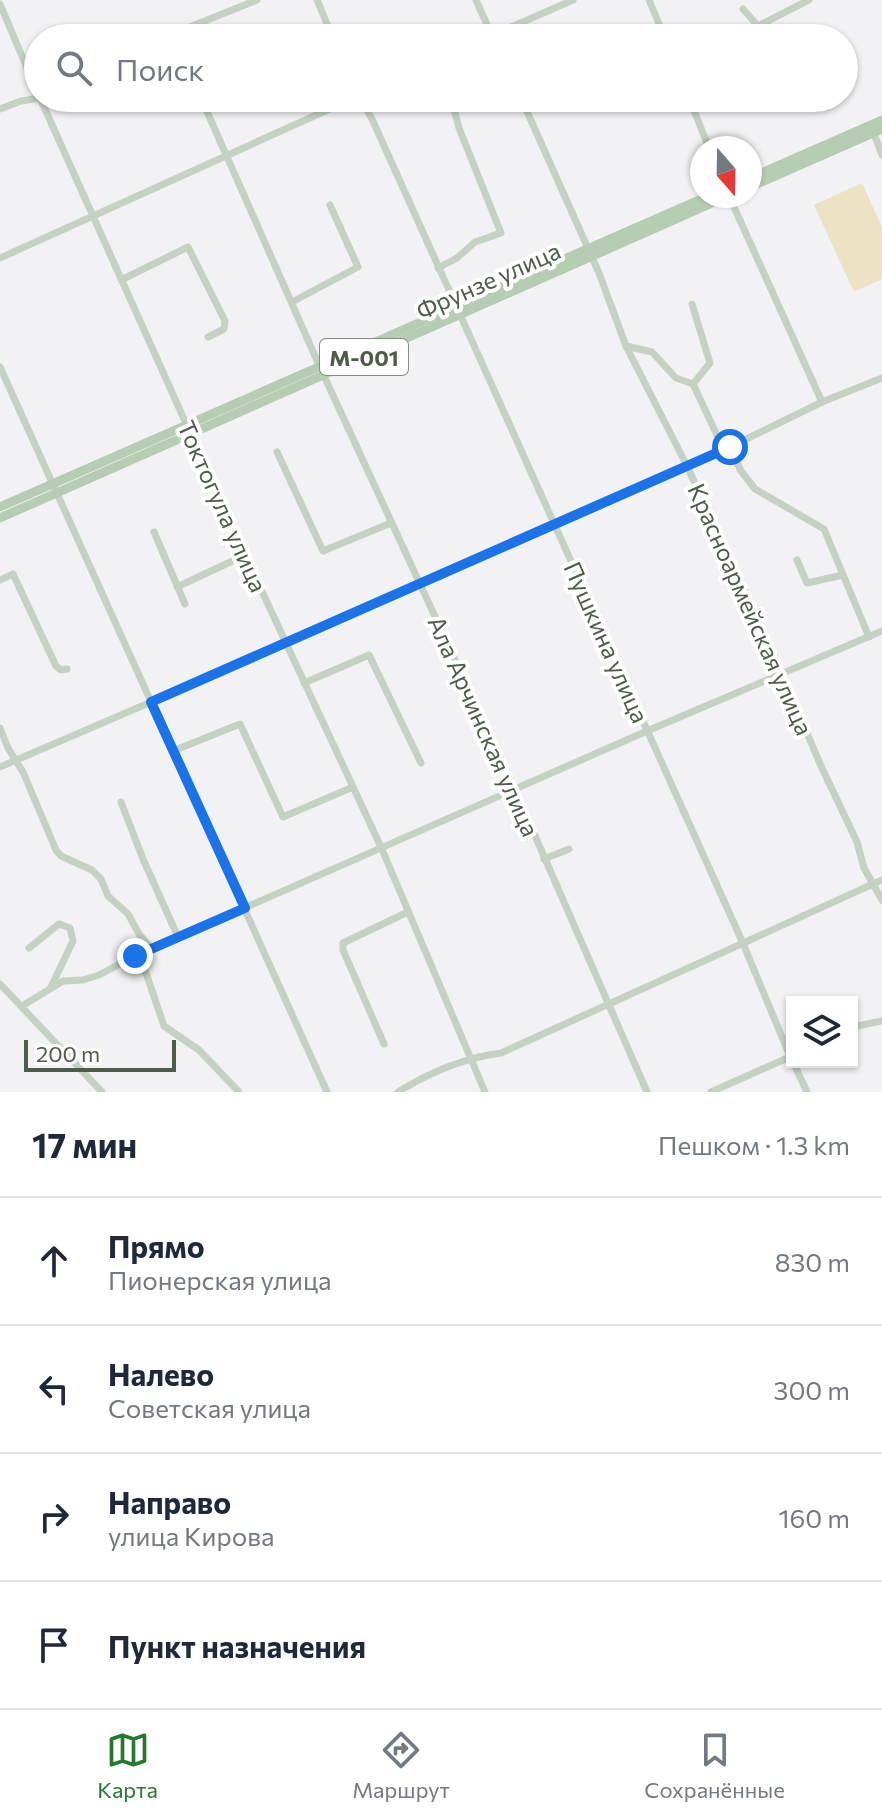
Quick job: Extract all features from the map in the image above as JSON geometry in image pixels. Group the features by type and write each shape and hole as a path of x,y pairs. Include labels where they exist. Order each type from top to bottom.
{"main road":[{"path":"762,181 875,129 882,120"},
{"path":"762,173 875,129"},
{"name":"Фрунзе улица","path":"590,253 690,205"},
{"name":"Фрунзе улица","path":"0,518 55,488 188,429 699,208"},
{"name":"Фрунзе улица","path":"0,507 55,488"}],"street":[{"path":"203,24 257,0"},
{"path":"317,0 327,24"},
{"path":"476,0 485,24"},
{"path":"519,24 573,0"},
{"path":"649,0 659,24"},
{"path":"762,24 809,0"},
{"name":"Токтогула улица","path":"0,4 24,61"},
{"path":"743,9 756,24"},
{"path":"0,109 24,100"},
{"name":"Токтогула улица","path":"46,112 245,555 381,847 485,1092"},
{"name":"Ала Арчинская улица","path":"208,112 391,523 515,790 647,1092"},
{"path":"0,258 326,112"},
{"name":"Пушкина улица","path":"364,112 554,524 786,1045"},
{"path":"438,268 457,258 475,242 501,233 455,112"},
{"name":"Красноармейская улица","path":"527,112 590,253 626,346 687,466 857,842 864,868 882,900"},
{"path":"695,112 704,136"},
{"path":"875,129 882,155"},
{"path":"292,302 358,267 330,205"},
{"path":"733,208 822,402"},
{"path":"121,280 188,247 225,321 224,329 208,337"},
{"path":"692,304 710,363 693,384"},
{"path":"626,346 652,352 676,378 693,384 727,448 755,489 824,529 869,637"},
{"path":"0,367 327,1092"},
{"path":"0,767 420,585 727,448 822,402 882,378"},
{"path":"277,452 323,551 391,523"},
{"path":"154,532 185,604"},
{"path":"177,587 245,555"},
{"path":"797,560 807,583 843,575"},
{"path":"0,580 13,574 56,666 61,670 67,669"},
{"path":"22,1006 63,981 99,975 135,956 381,847 882,631"},
{"path":"304,683 369,655 421,763"},
{"path":"173,751 240,724 283,817 353,787"},
{"path":"0,728 23,772 56,850 61,856 92,870 101,879 108,896 128,914 152,949"},
{"path":"121,802 178,937"},
{"path":"544,859 569,849"},
{"path":"398,1092 470,1057 501,1053 882,880"},
{"path":"384,1044 343,950 343,943 408,912"},
{"path":"29,948 59,924 70,928 73,941 51,987"},
{"path":"135,956 146,973 164,1026 199,1050 239,1092"},
{"path":"0,984 102,1092"},
{"path":"858,1026 882,1021"},
{"path":"711,1092 786,1061"},
{"name":"Пушкина улица","path":"796,1068 807,1092"},
{"path":"90,1092 94,1082"}],"shaded area":[{"path":"862,183 882,227 882,279 854,292 814,205"}],"route":[{"path":"135,956 245,908 151,702 730,447"}]}
